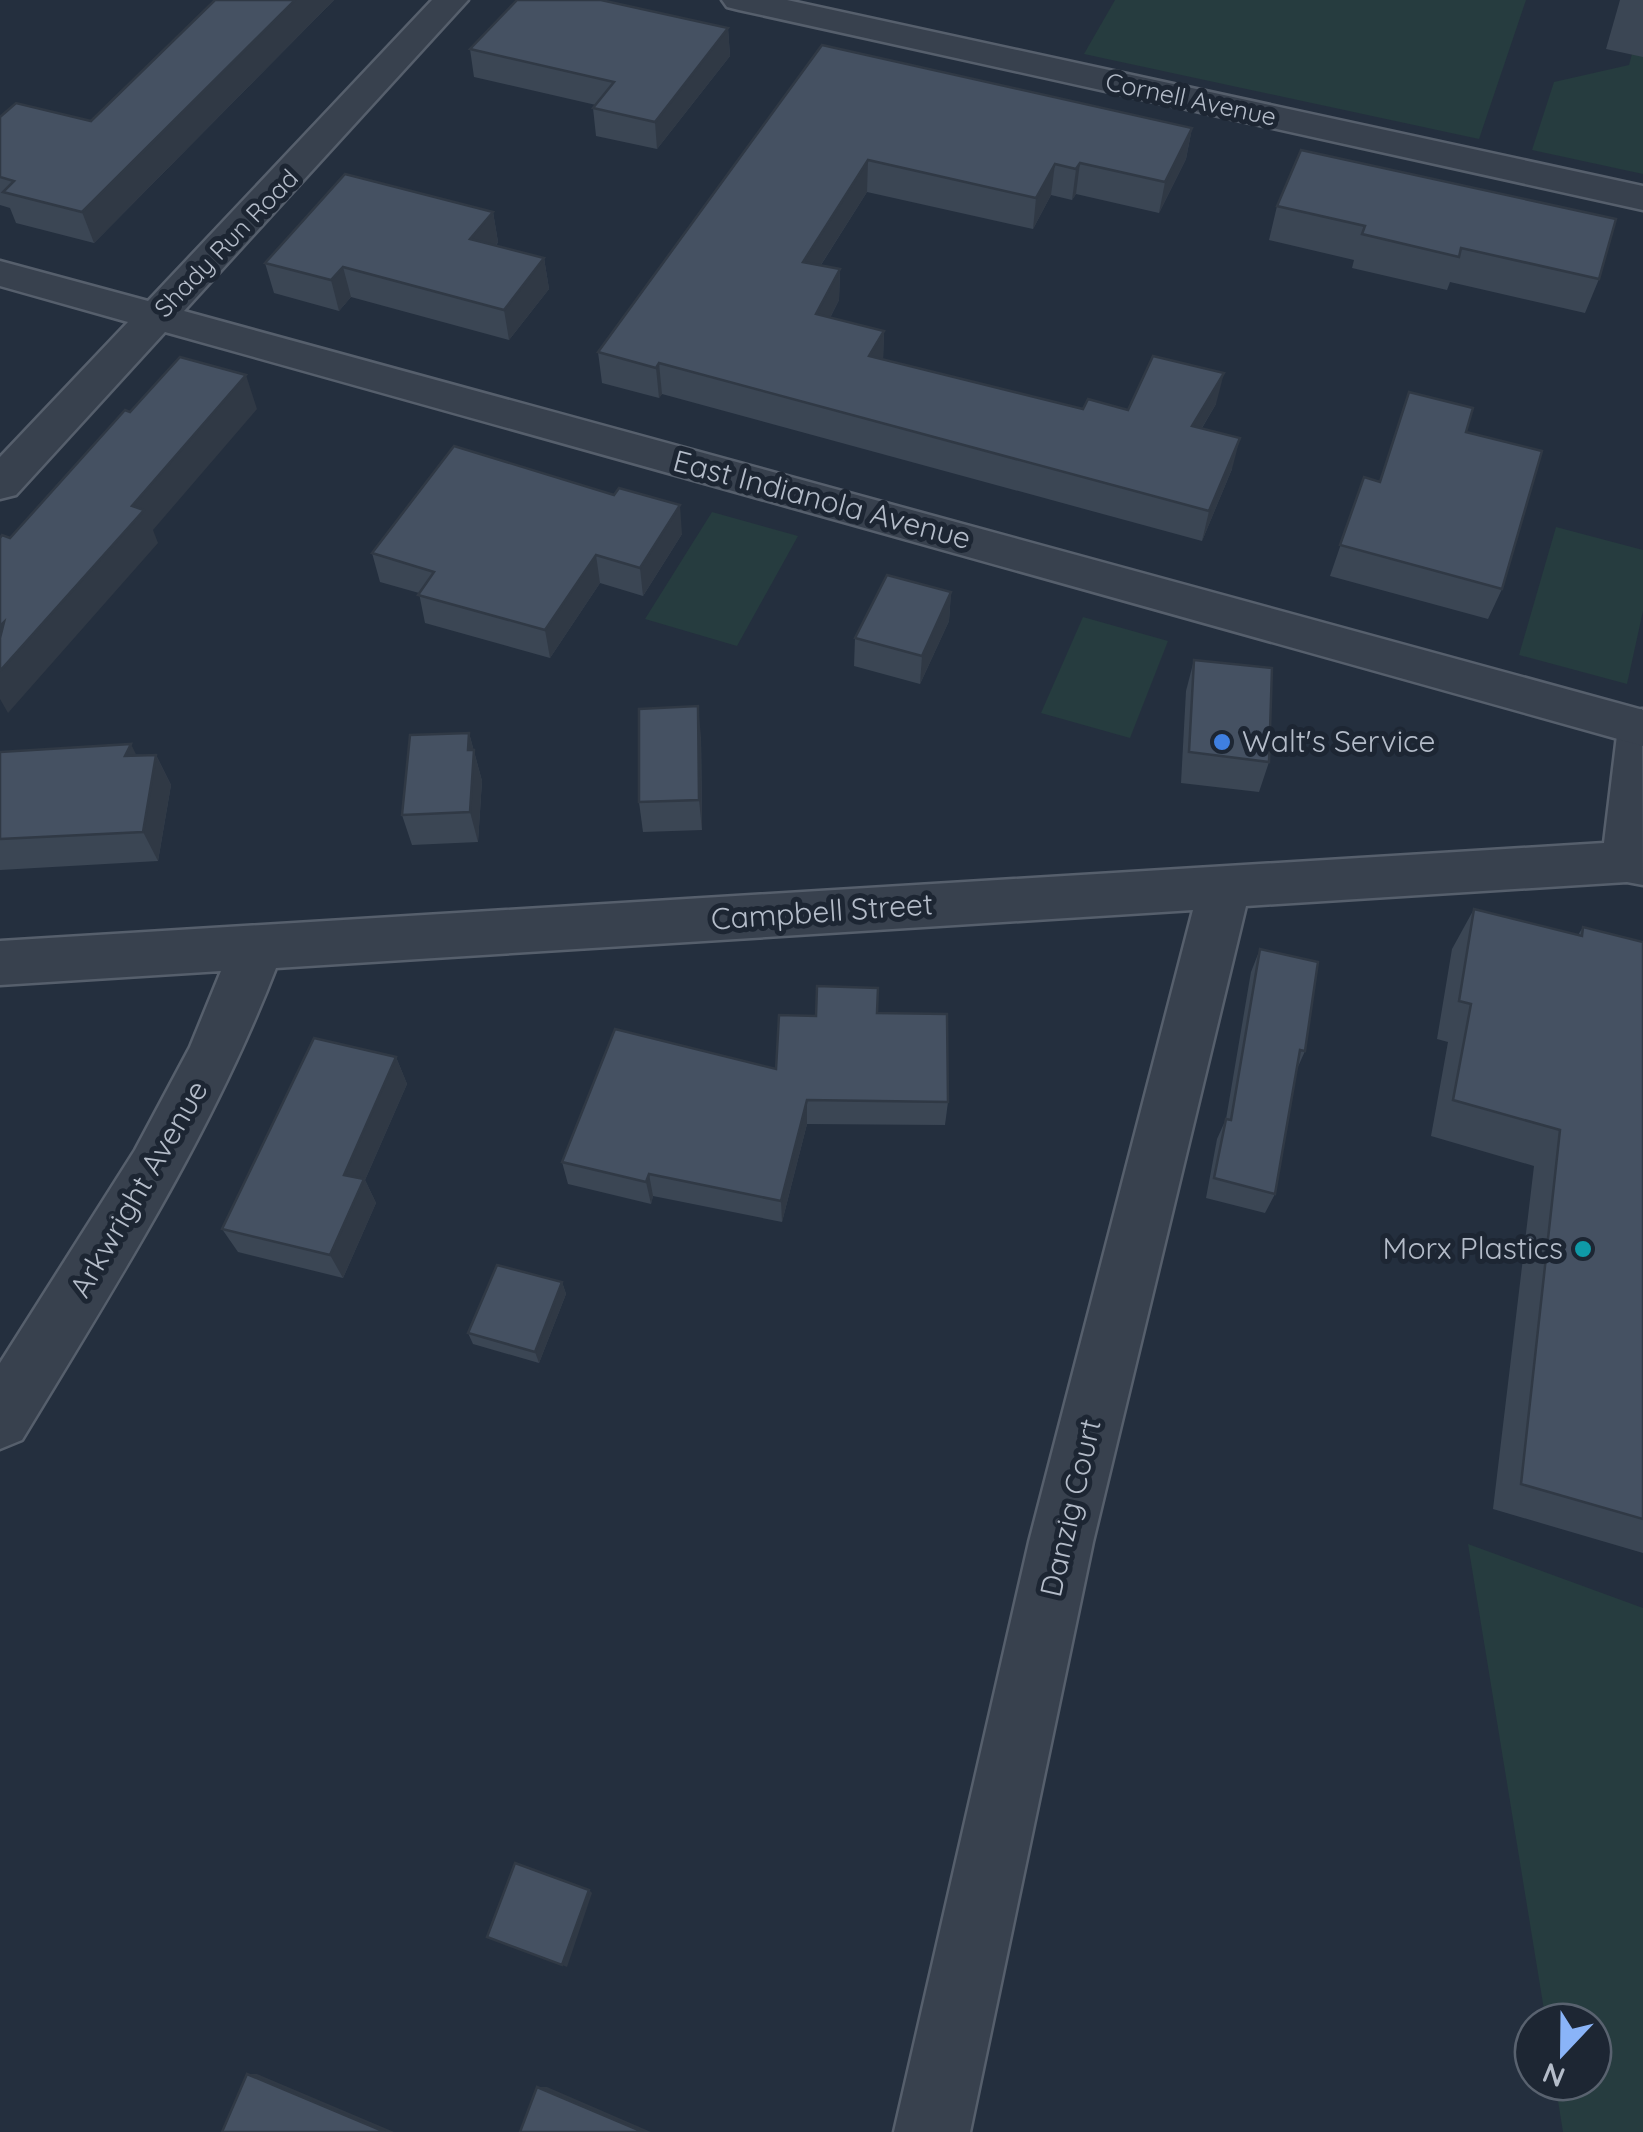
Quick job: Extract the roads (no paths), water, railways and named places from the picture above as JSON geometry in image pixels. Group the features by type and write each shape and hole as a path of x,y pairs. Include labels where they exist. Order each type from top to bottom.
{"street":[{"name":"Shady Run Road","path":"0,484 450,0"},
{"name":"Cornell Avenue","path":"740,0 1643,198"},
{"name":"East Indianola Avenue","path":"0,273 1643,727"},
{"path":"1635,863 1643,727"},
{"name":"Campbell Street","path":"0,963 1635,863"},
{"name":"Danzig Court","path":"932,2132 1061,1542 1225,887"},
{"name":"Arkwright Avenue","path":"0,1419 156,1168 215,1054 257,948"}],"place":[{"name":"Walt's Service","path":"1222,742"},
{"name":"Morx Plastics","path":"1583,1249"}]}
